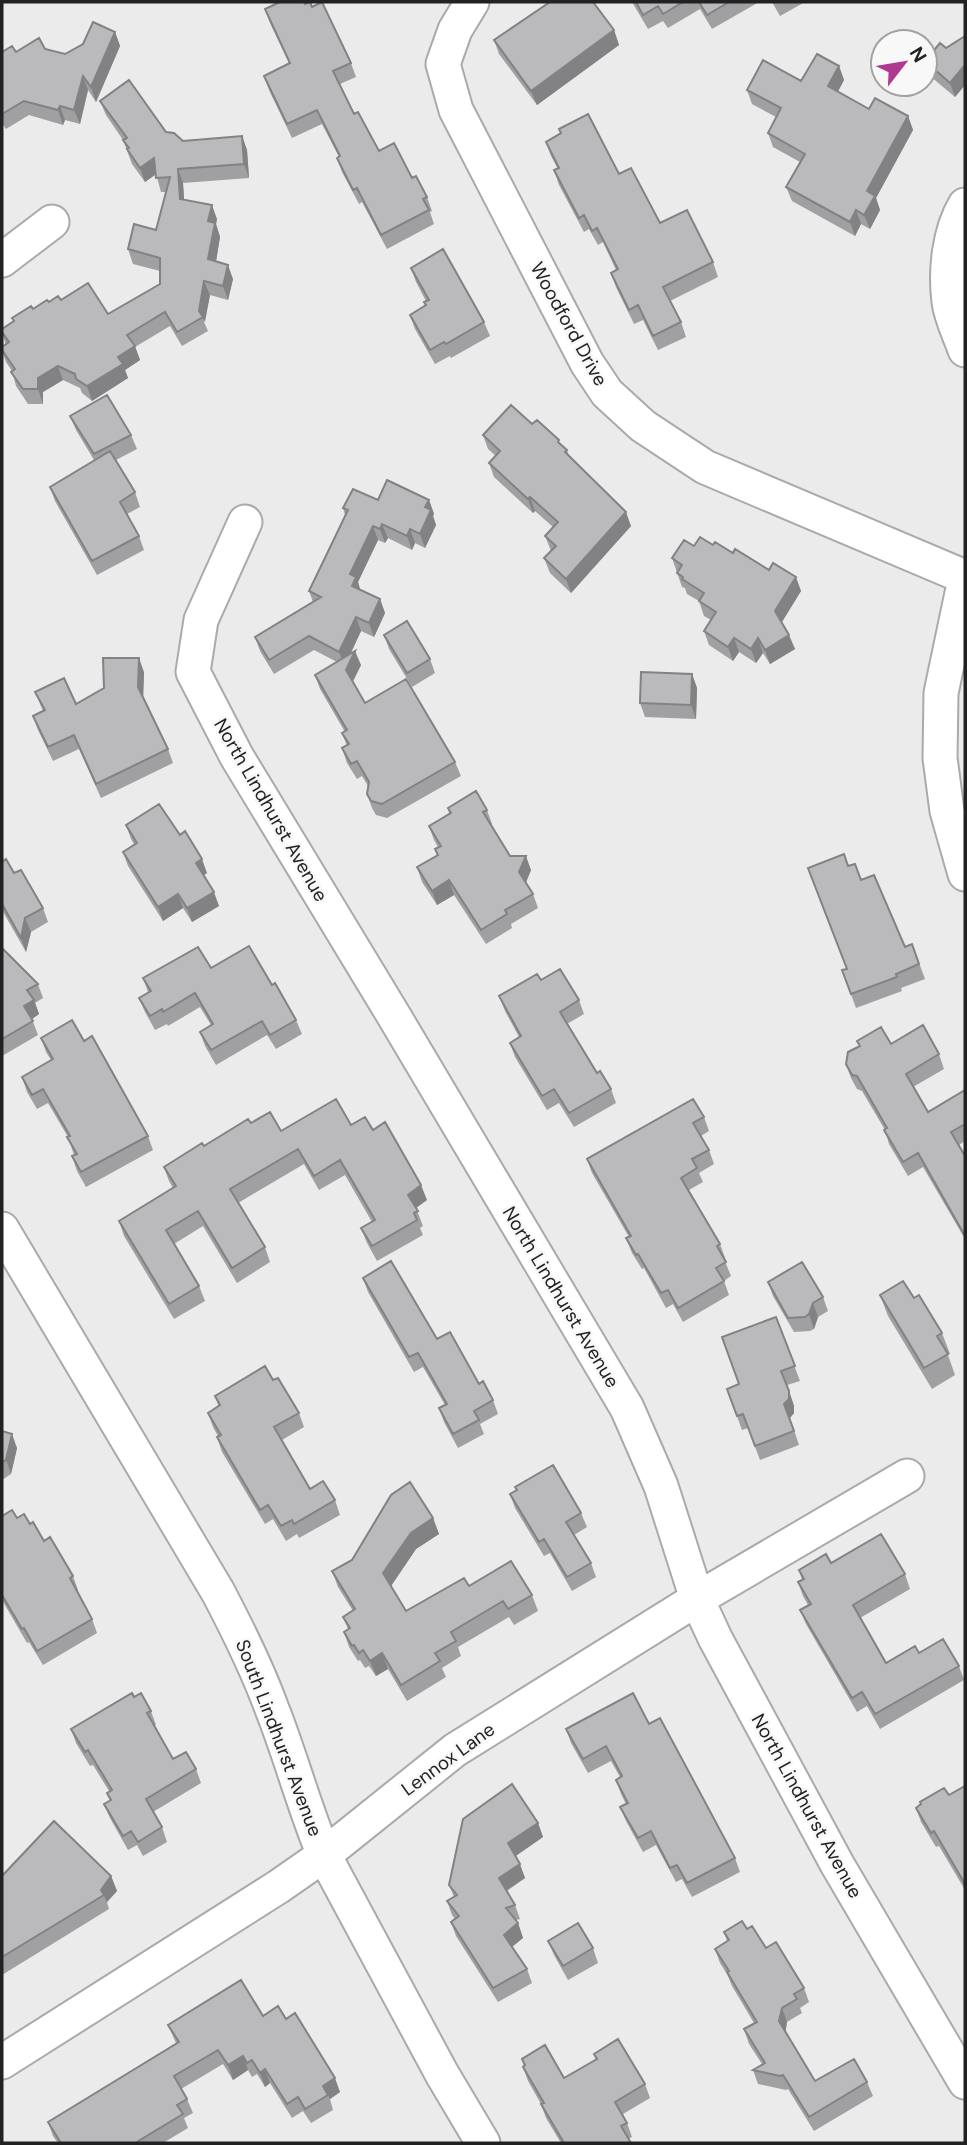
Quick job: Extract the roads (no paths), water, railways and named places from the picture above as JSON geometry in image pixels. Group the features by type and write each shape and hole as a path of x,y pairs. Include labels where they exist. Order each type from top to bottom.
{"street":[{"name":"Woodford Drive","path":"472,2 455,30 443,64 456,110 587,363 607,393 643,426 705,467 965,578"},
{"path":"965,205 958,217 948,260 949,303 965,350"},
{"path":"2,260 52,222"},
{"name":"North Lindhurst Avenue","path":"245,522 201,620 193,672 237,757 627,1408 661,1486 697,1599 715,1638 837,1864 965,2082"},
{"path":"965,578 942,693 940,758 947,811 965,874"},
{"name":"South Lindhurst Avenue","path":"2,1229 218,1592 247,1647 324,1855 442,2074 483,2143"},
{"name":"Lennox Lane","path":"2,2062 267,1895 324,1855 455,1750 697,1599 907,1476"}]}
